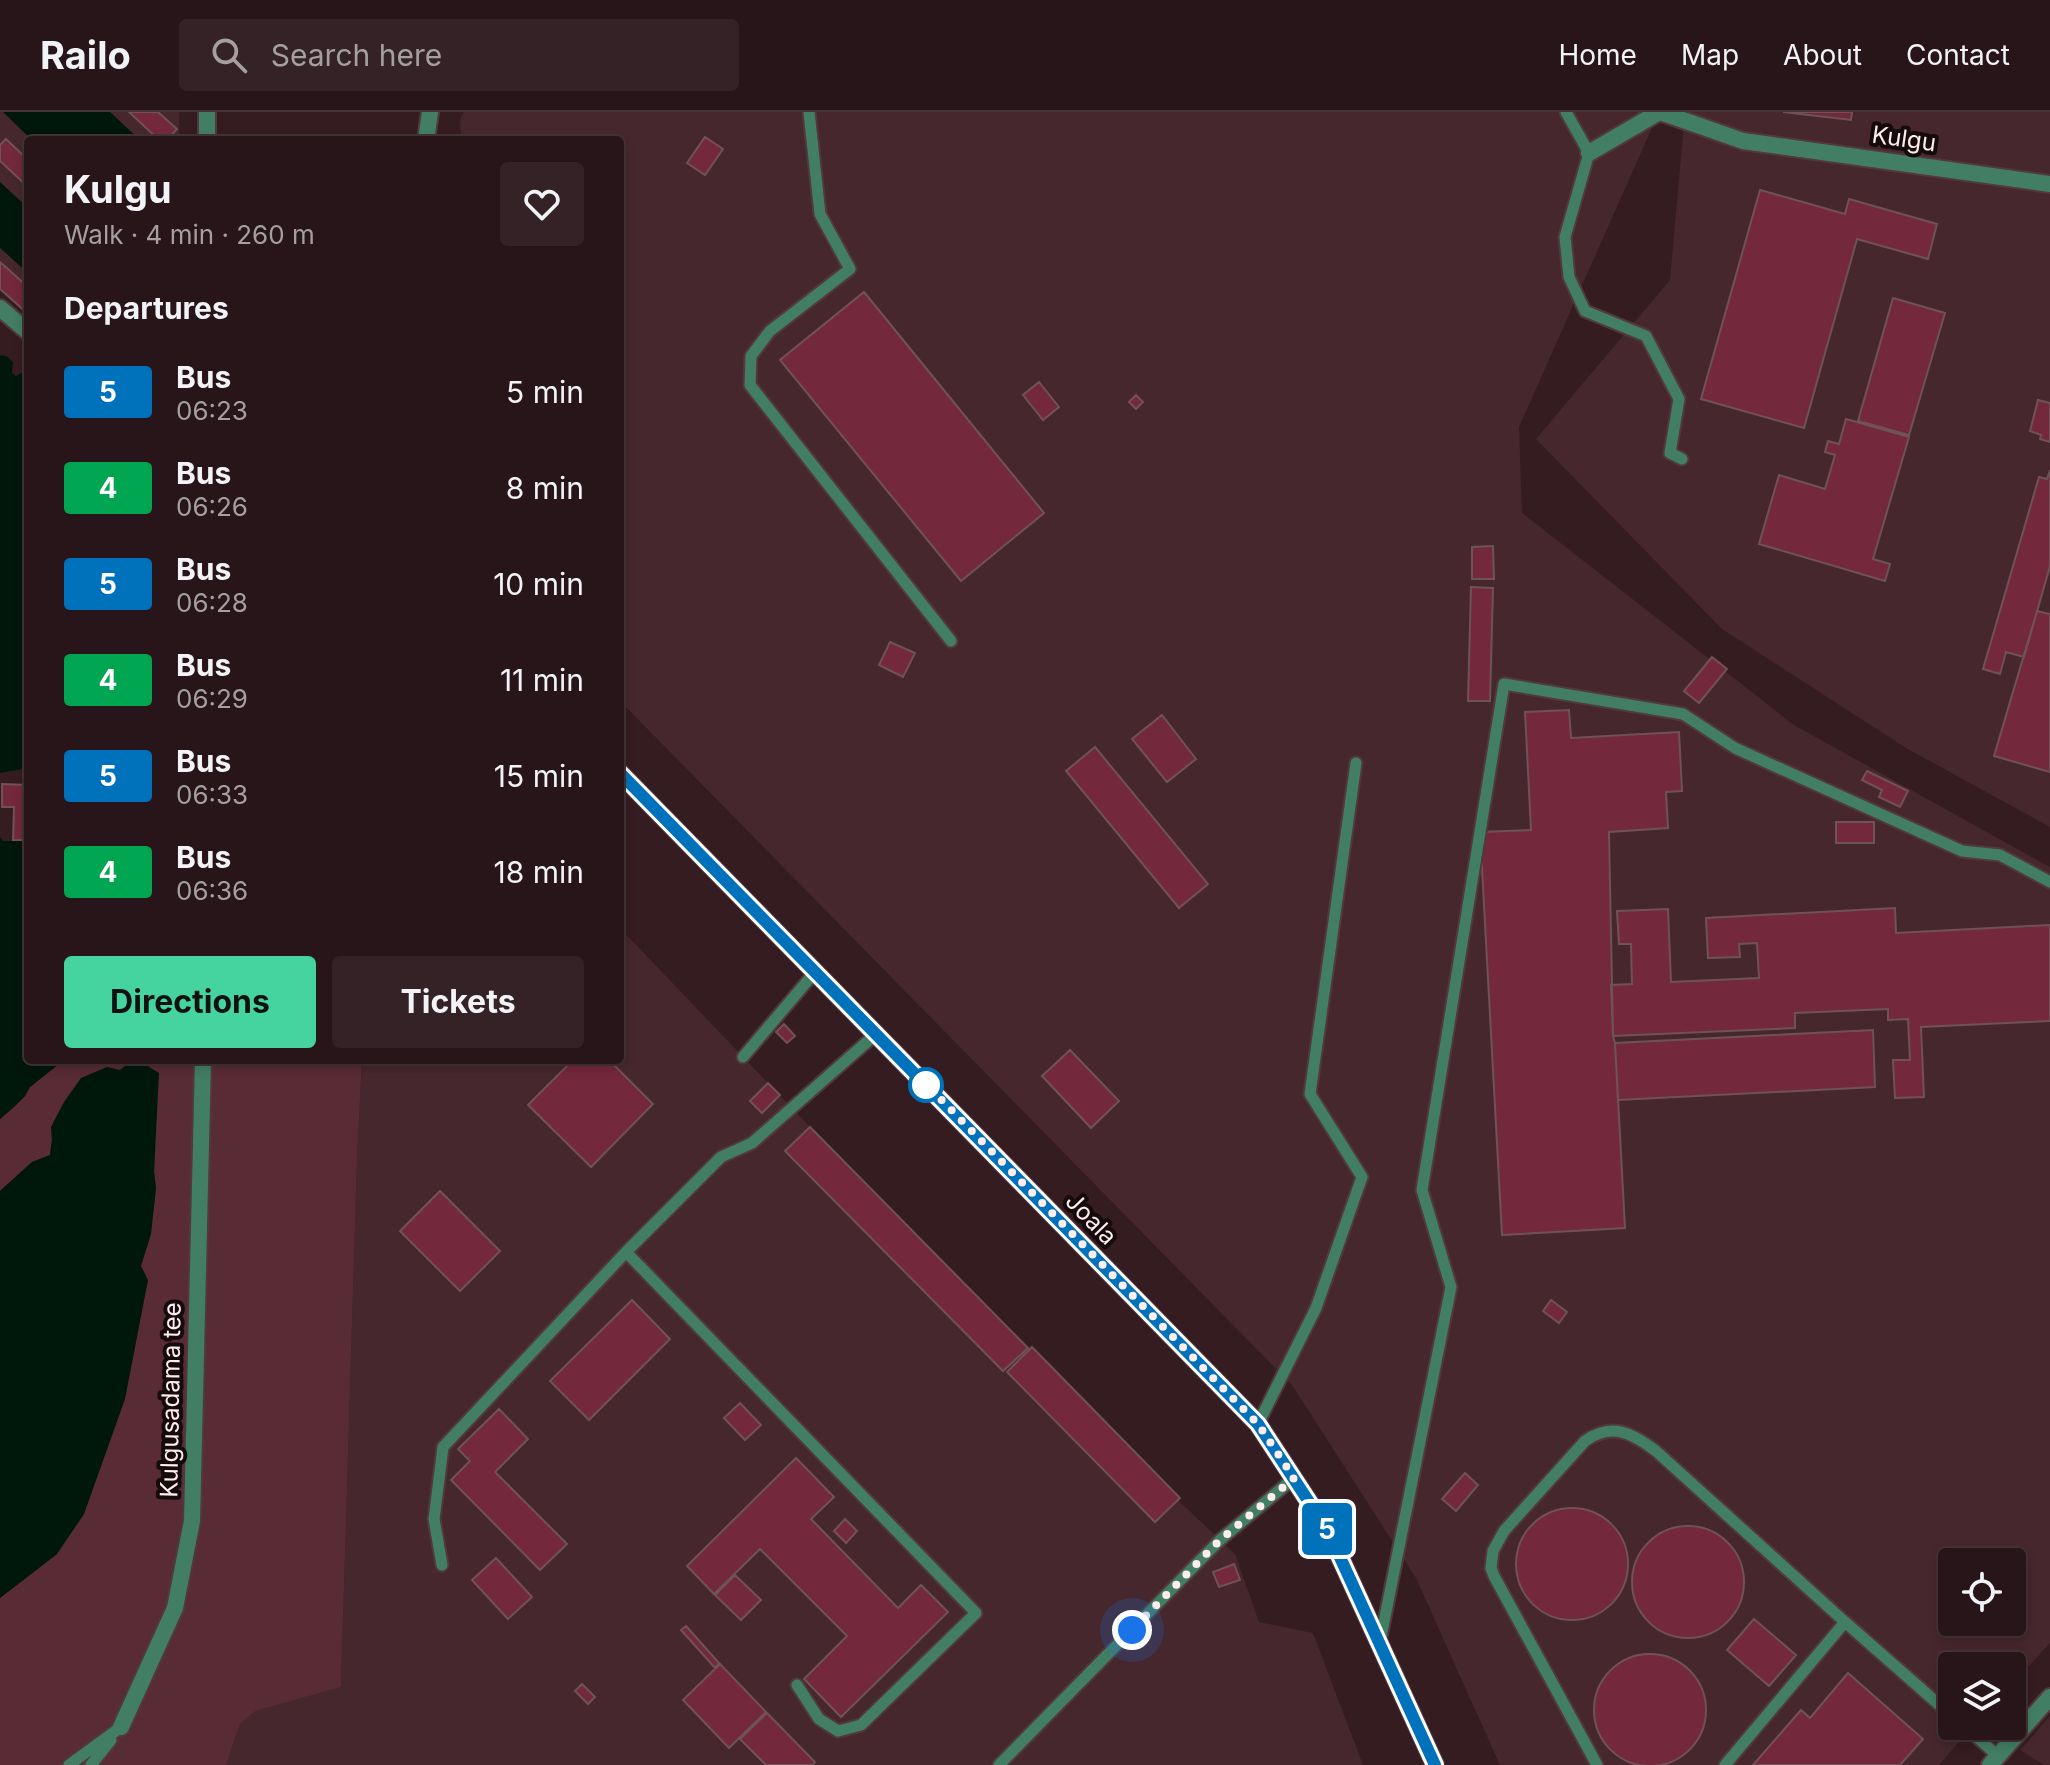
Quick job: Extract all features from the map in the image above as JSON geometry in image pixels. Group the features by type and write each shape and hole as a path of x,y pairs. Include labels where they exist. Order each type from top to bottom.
{"street":[{"path":"207,112 207,136"},
{"path":"427,136 430,112"},
{"name":"Kulgu","path":"1589,153 1660,112 1743,141 2050,184"},
{"path":"0,308 24,329"},
{"name":"Joala","path":"624,777 1258,1424 1328,1531 1435,1765"},
{"name":"Kulgusadama tee","path":"121,1727 175,1608 192,1521 203,1064"},
{"path":"1994,1761 2050,1697"}],"lane":[{"path":"809,112 820,214 850,269 770,331 751,356 750,385 951,641"},
{"path":"1566,112 1589,153 1565,237 1569,277 1585,311 1646,336 1679,399 1670,453 1682,459"},
{"path":"1380,1643 1451,1287 1422,1190 1504,684 1683,714 1735,748 1962,851 2000,855 2050,882"},
{"path":"1258,1424 1316,1308 1362,1177 1310,1094 1356,763"},
{"path":"743,1057 815,972"},
{"path":"442,1565 434,1519 443,1447 626,1252 721,1157 752,1143 876,1034"},
{"path":"626,1252 976,1613 861,1725 838,1731 819,1719 797,1685"},
{"path":"1597,1765 1494,1576 1491,1559 1504,1531 1585,1441 1600,1432 1618,1431 1656,1451 1938,1704"},
{"path":"999,1765 1220,1540 1294,1478"},
{"path":"1725,1765 1845,1622"},
{"path":"69,1765 121,1727"},
{"path":"91,1765 121,1727"},
{"path":"1976,1740 1994,1761"}],"shaded area":[{"path":"0,112 179,112 179,136 24,136 24,311 0,290"},
{"path":"3,112 110,112 136,136 28,136"},
{"path":"464,112 1659,112 1519,427 1522,513 1794,725 2050,867 2050,1643 2026,1669 2026,1652 1938,1652 1938,1740 1961,1740 1939,1765 1500,1765 1416,1578 1292,1385 624,705 624,136 461,136 460,119"},
{"path":"1685,112 2050,112 2050,827 1906,748 1722,629 1536,439 1670,280"},
{"path":"0,182 24,204 24,269 0,248"},
{"path":"0,356 8,357 13,362 12,373 16,376 24,372 24,769 0,773"},
{"path":"0,837 3,841 24,841 24,1064 59,1064 30,1087 25,1096 0,1119"},
{"path":"624,932 810,1127 1235,1554 1259,1622 1313,1633 1363,1765 226,1765 240,1723 255,1710 341,1687 362,1064 624,1064"},
{"path":"59,1064 127,1064 51,1127 50,1155 32,1162 0,1191 0,1119 25,1096 30,1087"},
{"path":"128,1064 146,1064 159,1073 154,1172 156,1188 151,1234 141,1266 148,1280 125,1399 84,1514 57,1554 0,1598 0,1191 32,1162 50,1155 51,1127 81,1078 107,1067 120,1070"},
{"path":"146,1064 362,1064 341,1687 255,1711 240,1724 226,1765 0,1765 0,1598 57,1554 150,1234 156,1188"},
{"path":"2050,1716 2050,1765 2044,1765 2020,1750"}],"building":[{"path":"129,112 158,112 177,129 171,136 155,136"},
{"path":"1783,112 1852,112 1851,120"},
{"path":"705,137 723,149 705,175 687,163"},
{"path":"6,139 24,156 24,183 0,161 0,145"},
{"path":"1760,190 1845,214 1849,199 1937,224 1928,259 1857,239 1804,428 1701,399"},
{"path":"0,262 24,283 24,310 0,289"},
{"path":"864,292 1044,513 961,581 780,360"},
{"path":"1893,298 1945,313 1909,435 1858,421"},
{"path":"1039,382 1059,407 1043,420 1023,395"},
{"path":"1136,395 1143,402 1136,409 1129,402"},
{"path":"2038,400 2050,403 2050,442 2030,431"},
{"path":"1846,419 1909,437 1873,559 1890,564 1885,581 1759,544 1779,475 1825,489 1835,455 1825,452 1828,441 1839,444"},
{"path":"2050,470 2050,566 2024,657 2006,652 2000,674 1983,669 2039,477 2047,479"},
{"path":"1493,546 1494,579 1472,579 1472,547"},
{"path":"1471,587 1493,588 1490,701 1468,701"},
{"path":"2037,611 2050,614 2050,772 1994,756"},
{"path":"890,642 915,653 903,677 879,665"},
{"path":"1712,657 1727,669 1699,703 1684,691"},
{"path":"1569,710 1571,738 1679,732 1682,791 1666,792 1668,828 1609,832 1613,1036 1625,1228 1502,1235 1480,832 1531,830 1525,712"},
{"path":"1162,715 1196,759 1167,782 1132,739"},
{"path":"1095,747 1208,884 1179,908 1066,771"},
{"path":"1867,771 1908,791 1900,807 1879,797 1882,790 1862,780"},
{"path":"2,784 24,785 24,840 13,840 14,807 2,807"},
{"path":"1836,822 1874,822 1874,843 1836,843"},
{"path":"1895,908 1896,933 2050,925 2050,1021 1921,1027 1924,1097 1895,1098 1893,1060 1910,1060 1908,1019 1888,1020 1888,1009 1795,1013 1795,1028 1613,1036 1611,985 1632,984 1631,944 1619,944 1617,911 1668,909 1671,982 1759,978 1757,943 1739,944 1740,957 1708,958 1706,918"},
{"path":"784,1024 795,1036 787,1043 776,1032"},
{"path":"1873,1030 1875,1087 1618,1100 1615,1043"},
{"path":"1070,1050 1119,1101 1091,1128 1042,1076"},
{"path":"569,1064 613,1064 653,1104 591,1167 528,1105"},
{"path":"768,1083 780,1095 762,1113 750,1101"},
{"path":"810,1127 1028,1348 1003,1371 785,1151"},
{"path":"440,1191 500,1251 460,1291 400,1231"},
{"path":"632,1300 670,1339 589,1420 550,1381"},
{"path":"1551,1300 1567,1312 1559,1323 1543,1311"},
{"path":"1032,1347 1180,1498 1155,1522 1007,1372"},
{"path":"740,1403 761,1425 745,1440 724,1418"},
{"path":"499,1409 528,1439 495,1472 567,1544 540,1570 451,1480 470,1461 458,1449"},
{"path":"796,1458 834,1497 811,1519 898,1608 921,1585 948,1612 841,1717 804,1679 847,1636 760,1549 714,1594 687,1566"},
{"path":"1465,1473 1478,1485 1456,1511 1442,1499"},
{"path":"1572,1508 1594,1512 1612,1524 1624,1542 1628,1564 1624,1586 1612,1604 1594,1616 1572,1620 1550,1616 1532,1604 1520,1586 1516,1564 1520,1542 1532,1524 1550,1512"},
{"path":"845,1519 857,1531 846,1543 834,1531"},
{"path":"1688,1526 1710,1530 1728,1542 1740,1560 1744,1582 1740,1604 1728,1622 1710,1634 1688,1638 1666,1634 1648,1622 1636,1604 1632,1582 1636,1560 1648,1542 1666,1530"},
{"path":"496,1558 532,1597 508,1619 472,1580"},
{"path":"1234,1564 1240,1580 1219,1587 1213,1572"},
{"path":"735,1575 761,1600 741,1620 715,1595"},
{"path":"1754,1619 1796,1655 1769,1686 1727,1650"},
{"path":"686,1626 719,1663 715,1668 681,1630"},
{"path":"1650,1654 1672,1658 1690,1670 1702,1688 1706,1710 1702,1732 1690,1750 1672,1762 1650,1766 1628,1762 1610,1750 1598,1732 1594,1710 1598,1688 1610,1670 1628,1658"},
{"path":"720,1664 766,1712 729,1748 683,1700"},
{"path":"1848,1673 1923,1739 1900,1765 1753,1765 1801,1710 1810,1718"},
{"path":"582,1684 595,1697 588,1704 575,1691"},
{"path":"767,1713 815,1762 813,1765 766,1765 740,1739"}],"bus line":[{"name":"5","path":"624,777 1258,1424 1328,1531 1435,1765"}],"route":[{"path":"926,1085 924,1082 1258,1424 1294,1478 1220,1540 1132,1630"}]}
